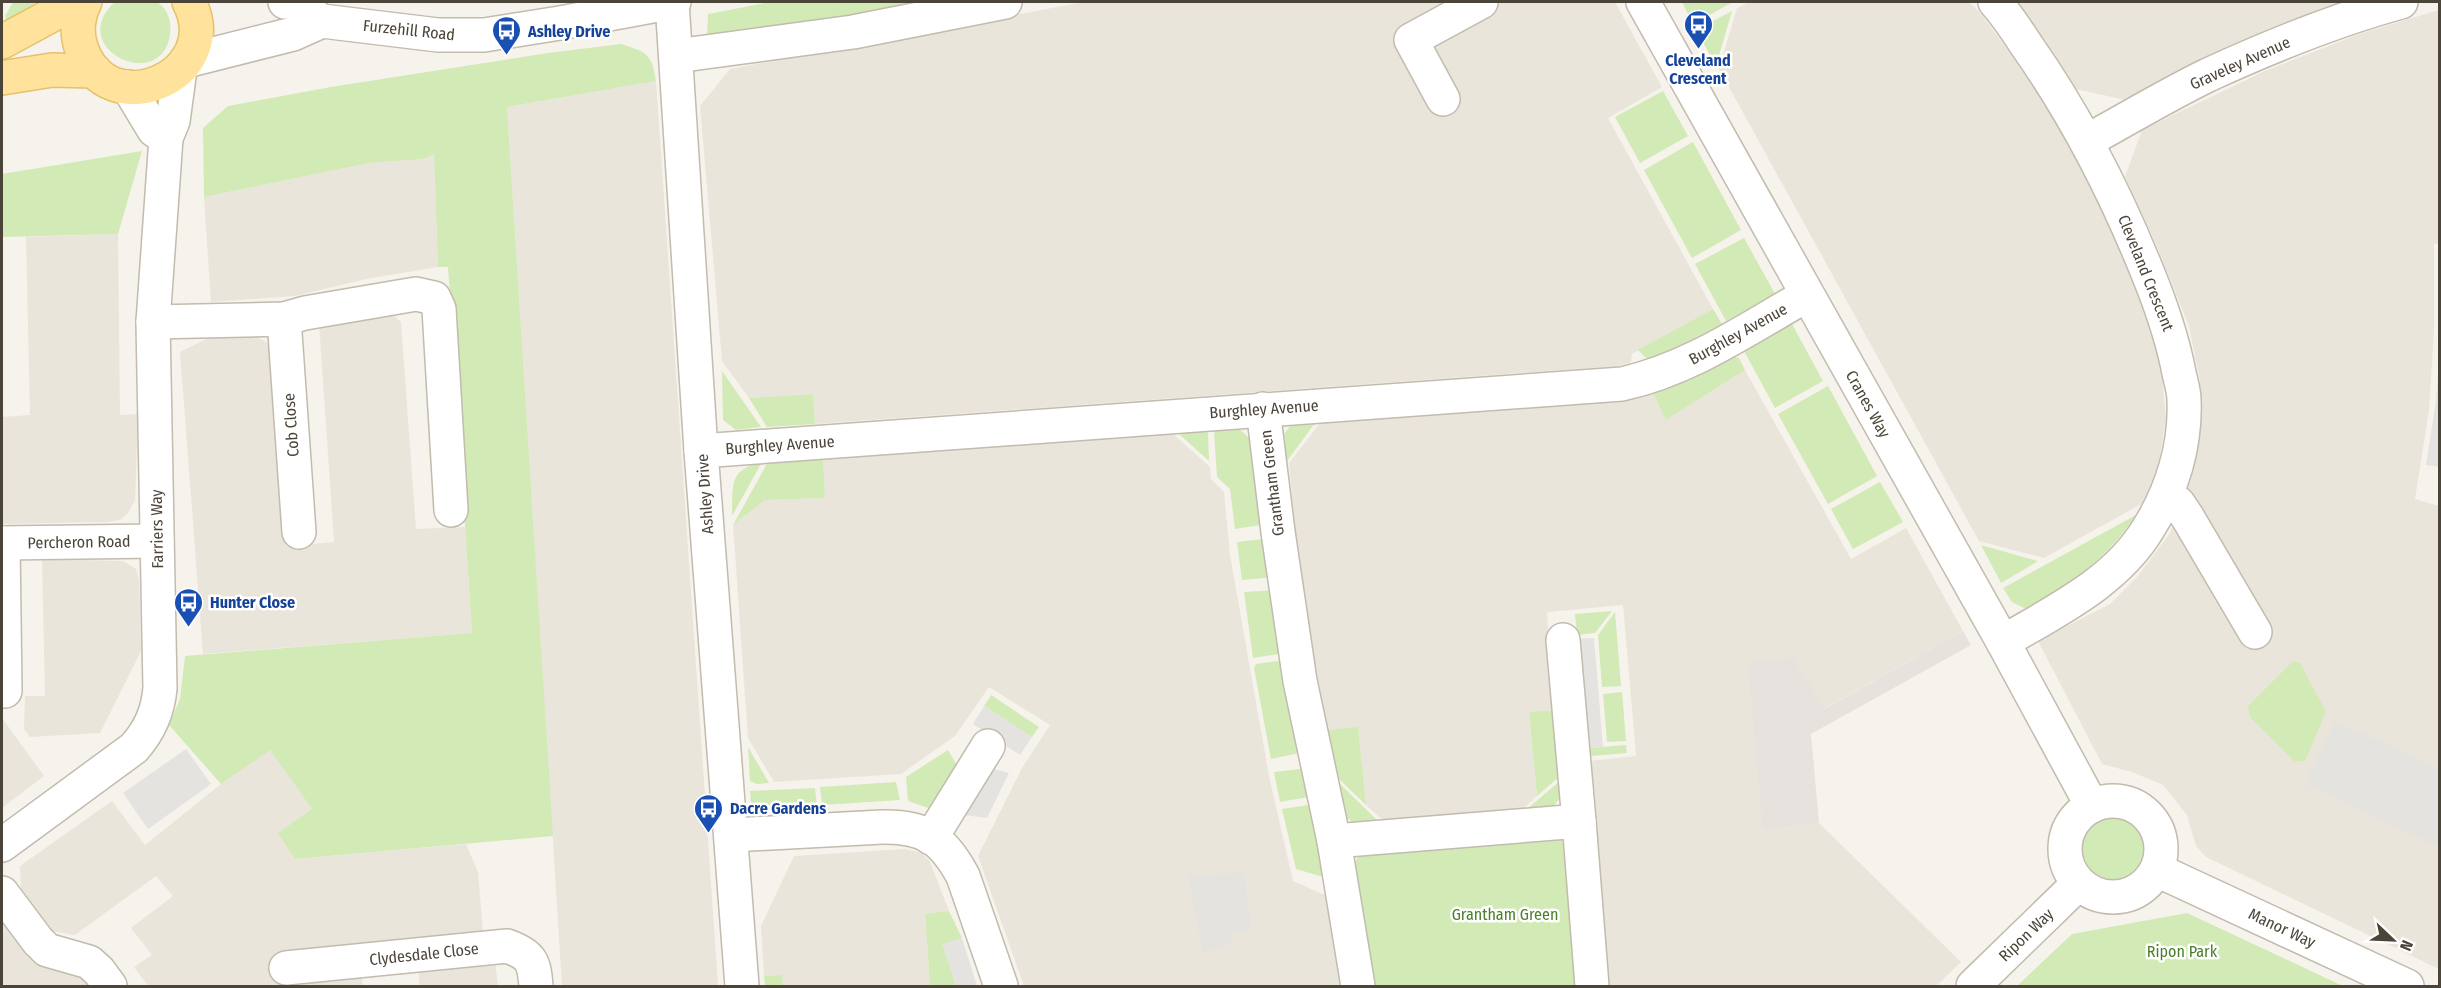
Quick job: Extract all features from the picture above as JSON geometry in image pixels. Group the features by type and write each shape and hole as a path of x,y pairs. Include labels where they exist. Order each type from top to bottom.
{"main road":[{"path":"2,42 76,2"},
{"path":"85,2 78,23 79,41 88,63 105,79 128,87 156,85 172,76 183,65 194,40 195,20 189,2"},
{"path":"2,78 52,70 95,71"}],"street":[{"name":"Furzehill Road","path":"285,2 292,2 322,21 438,35 484,35 673,2"},
{"name":"Ashley Drive","path":"673,2 701,451 742,987"},
{"path":"676,56 854,32 1005,2"},
{"path":"1443,99 1411,40 1481,2"},
{"name":"Cranes Way","path":"1643,2 2003,642 2092,806"},
{"name":"Cleveland Crescent","path":"1995,2 2048,75 2086,141 2134,237 2171,332 2184,399 2181,450 2166,498 2148,531 2125,559 2105,578 2084,594 2003,642"},
{"name":"Graveley Avenue","path":"2086,141 2206,76 2282,42 2364,12 2401,2"},
{"path":"183,65 293,34 322,21"},
{"name":"Farriers Way","path":"2,845 116,764 134,748 153,720 158,705 160,688 153,322 166,138 173,121 183,65"},
{"path":"128,87 154,130 166,138"},
{"path":"153,322 284,319 305,313 416,294 434,298 439,309 451,510"},
{"name":"Burghley Avenue","path":"701,451 1622,384 1681,366 1807,295"},
{"name":"Cob Close","path":"284,319 298,532"},
{"name":"Grantham Green","path":"1263,409 1300,681 1334,841 1358,987"},
{"path":"2166,498 2178,503 2188,518 2254,632"},
{"name":"Percheron Road","path":"2,543 157,541"},
{"path":"2,543 5,691"},
{"path":"1563,640 1592,987"},
{"path":"931,838 988,746"},
{"path":"2107,801 2121,802 2136,807 2148,816 2156,828 2161,842 2157,870 2147,884 2134,893 2119,897 2104,897 2090,892 2078,884 2069,869 2065,855 2066,840 2071,826 2080,814 2092,806 2107,801"},
{"path":"1334,841 1579,821"},
{"path":"732,835 906,827 918,830 942,846 955,860 963,876 1001,987"},
{"name":"Manor Way","path":"2157,870 2407,987"},
{"name":"Ripon Way","path":"1973,987 2078,884"},
{"path":"2,893 47,950 89,962 99,971 110,987"},
{"name":"Clydesdale Close","path":"286,968 507,946 525,952 535,967 537,987"}],"shaded area":[{"path":"1084,2 1615,2 1662,87 1608,118 1713,309 1632,354 1631,362 1617,366 815,424 813,394 749,398 722,361 700,106 730,69"},
{"path":"1749,2 1969,2 1980,13 2019,64 2053,117 2116,238 2150,327 2162,373 2166,420 2157,471 2143,503 2044,558 1979,541 1719,69 1737,8"},
{"path":"2017,2 2342,2 2258,34 2181,69 2125,100 2076,89"},
{"path":"2439,10 2439,243 2434,244 2434,332 2429,410 2415,499 2439,506 2439,969 2206,857 2196,846 2187,815 2163,785 2132,772 2102,764 2038,641 2110,604 2138,576 2170,533 2188,484 2199,431 2200,381 2189,326 2156,244 2125,177 2142,130 2265,71 2359,34"},
{"path":"656,81 718,986 562,986 507,107"},
{"path":"434,154 438,267 366,279 295,296 211,302 204,197 369,163 424,159"},
{"path":"118,234 120,415 138,414 135,500 128,513 120,520 2,524 2,417 30,415 26,237"},
{"path":"394,316 401,322 416,529 465,527 472,633 203,654 180,352 206,339 252,334 272,346 286,546 334,542 319,323"},
{"path":"2439,362 2440,467 2426,465 2436,401"},
{"path":"1745,370 1851,559 1906,528 1963,631 1823,709 1793,657 1763,830 1819,823 1961,962 1936,986 1607,986 1589,761 1636,756 1623,605 1547,612 1554,710 1529,712 1537,796 1524,808 1385,822 1366,805 1358,728 1328,730 1298,561 1289,463 1321,422 1607,402 1653,393 1666,420"},
{"path":"1172,433 1210,467 1211,479 1224,492 1230,555 1269,776 1293,881 1327,896 1340,986 1024,986 978,856 1022,768 1050,725 989,687 955,736 901,774 774,782 748,738 733,525 765,500 825,498 823,457"},
{"path":"42,559 123,561 136,569 139,579 141,651 100,733 30,737 24,729 25,696 45,696"},
{"path":"1963,631 1971,645 1811,734 1819,823 1763,830 1748,662 1793,657 1824,709"},
{"path":"1594,638 1603,747 1582,748 1573,639"},
{"path":"984,706 1032,737 1020,755 973,724"},
{"path":"2,718 44,776 2,808"},
{"path":"2335,721 2435,767 2439,753 2439,847 2305,784"},
{"path":"186,749 211,784 148,829 123,793"},
{"path":"270,749 312,809 295,859 466,844 478,872 483,932 278,954 281,977 360,969 363,986 148,986 134,967 152,955 131,928 173,896 156,876 75,935 51,931 21,891 20,866 112,801 145,845 221,784"},
{"path":"991,768 1009,773 987,818 956,814"},
{"path":"905,849 922,853 930,862 949,911 925,915 930,986 783,986 782,975 764,976 761,926 794,856"},
{"path":"1244,872 1251,930 1230,934 1232,944 1203,953 1188,876"},
{"path":"2,918 21,947 38,962 80,975 90,986 2,986"},
{"path":"962,938 977,986 956,986 942,944"},
{"path":"495,960 498,986 419,986 419,974 426,967"}],"green space":[{"path":"13,2 37,2 7,22 5,16"},
{"path":"115,2 157,2 161,5 168,16 170,25 170,34 163,52 151,61 136,63 120,58 108,48 101,35 102,19"},
{"path":"770,2 924,2 773,32 707,37 708,14"},
{"path":"1682,2 1733,2 1693,24"},
{"path":"1732,11 1716,66 1698,33 1700,28"},
{"path":"621,44 642,52 650,59 656,81 507,107 553,836 295,859 278,833 312,809 270,750 221,784 169,725 180,699 185,656 472,633 448,267 438,267 434,154 424,159 369,163 204,197 203,128 228,106 331,87 548,53"},
{"path":"1663,91 1688,136 1640,163 1615,117"},
{"path":"1693,142 1741,230 1692,258 1644,170"},
{"path":"142,151 118,234 2,237 2,174"},
{"path":"1744,238 1775,294 1726,321 1695,264"},
{"path":"1713,309 1722,324 1664,354 1647,359 1638,350"},
{"path":"1792,324 1823,381 1775,408 1744,351"},
{"path":"1732,356 1739,358 1745,370 1666,420 1653,393 1679,384"},
{"path":"722,371 761,427 736,430 723,420"},
{"path":"1828,386 1877,476 1828,504 1778,414"},
{"path":"813,394 815,424 767,427 749,398"},
{"path":"1315,423 1287,461 1284,434 1291,425"},
{"path":"1239,429 1252,440 1267,524 1235,529 1230,489 1217,477 1214,434 1216,430"},
{"path":"1205,431 1208,433 1209,461 1178,433"},
{"path":"823,457 825,498 765,500 733,525 768,462"},
{"path":"762,462 732,516 733,487 738,474 751,465"},
{"path":"1880,482 1903,522 1853,549 1831,509"},
{"path":"2136,515 2100,558 2059,589 2026,609 2012,602 2003,588"},
{"path":"1263,539 1274,577 1242,580 1237,542"},
{"path":"1981,545 2038,561 2001,583"},
{"path":"1276,590 1285,653 1253,658 1244,592"},
{"path":"1612,611 1595,633 1577,635 1575,614"},
{"path":"1615,612 1621,686 1602,687 1598,635"},
{"path":"1285,660 1304,752 1271,759 1254,668 1256,664"},
{"path":"2293,661 2300,663 2326,712 2305,761 2294,761 2250,717 2248,706"},
{"path":"1622,692 1626,741 1607,742 1603,694"},
{"path":"991,695 1039,727 1032,737 984,706"},
{"path":"1554,710 1560,776 1537,796 1529,712"},
{"path":"1358,727 1366,805 1338,778 1328,730"},
{"path":"1626,745 1627,753 1579,757 1578,749"},
{"path":"748,747 769,783 757,784 750,781"},
{"path":"948,750 961,772 934,810 908,801 906,777"},
{"path":"1308,768 1314,796 1280,802 1274,772"},
{"path":"1560,781 1560,798 1553,807 1527,809"},
{"path":"896,782 900,800 822,805 820,787"},
{"path":"1339,783 1379,822 1356,825 1344,815"},
{"path":"815,788 817,806 759,810 751,803 750,791"},
{"path":"1315,804 1330,873 1320,876 1296,869 1282,809"},
{"path":"2116,813 2129,816 2140,823 2147,834 2150,847 2147,860 2140,871 2129,878 2116,881 2103,878 2092,871 2085,860 2082,847 2085,834 2092,823 2103,816"},
{"name":"Grantham Green","path":"1548,830 1566,840 1576,986 1368,986 1352,868 1361,851"},
{"path":"949,911 962,938 943,945 956,986 930,986 925,914"},
{"name":"Ripon Park","path":"2187,913 2343,986 2017,986 2072,934"},
{"path":"782,975 783,986 765,986 764,976"}],"place":[{"name":"Cleveland Crescent","path":"1698,50"},
{"name":"Ashley Drive","path":"507,56"},
{"name":"Hunter Close","path":"189,628"},
{"name":"Dacre Gardens","path":"709,834"}]}
